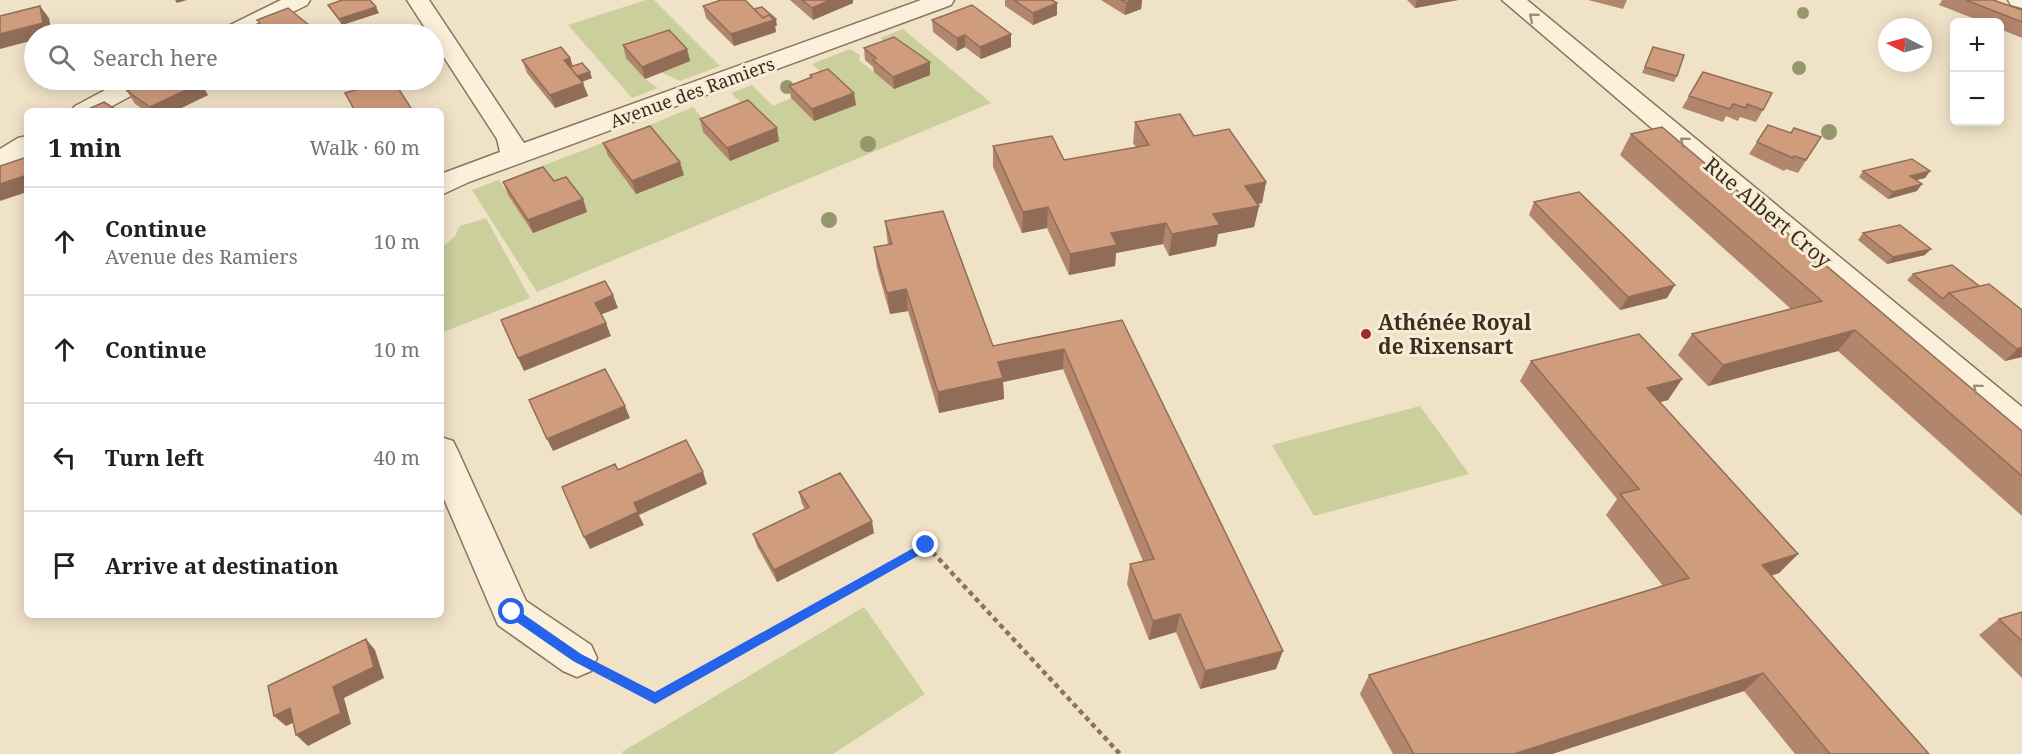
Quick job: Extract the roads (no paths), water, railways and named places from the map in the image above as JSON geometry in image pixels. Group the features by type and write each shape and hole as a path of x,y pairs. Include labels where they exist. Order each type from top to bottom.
{"street":[{"path":"250,24 299,0"},
{"path":"418,0 434,24"},
{"name":"Avenue des Ramiers","path":"444,184 459,177 943,0"},
{"name":"Rue Albert Croy","path":"1513,0 2022,426"},
{"path":"444,39 510,139 515,157"},
{"path":"90,108 123,90"},
{"path":"0,161 24,146"},
{"path":"444,458 512,612 577,658"}],"place":[{"name":"Athénée Royal de Rixensart","path":"1366,334"}]}
